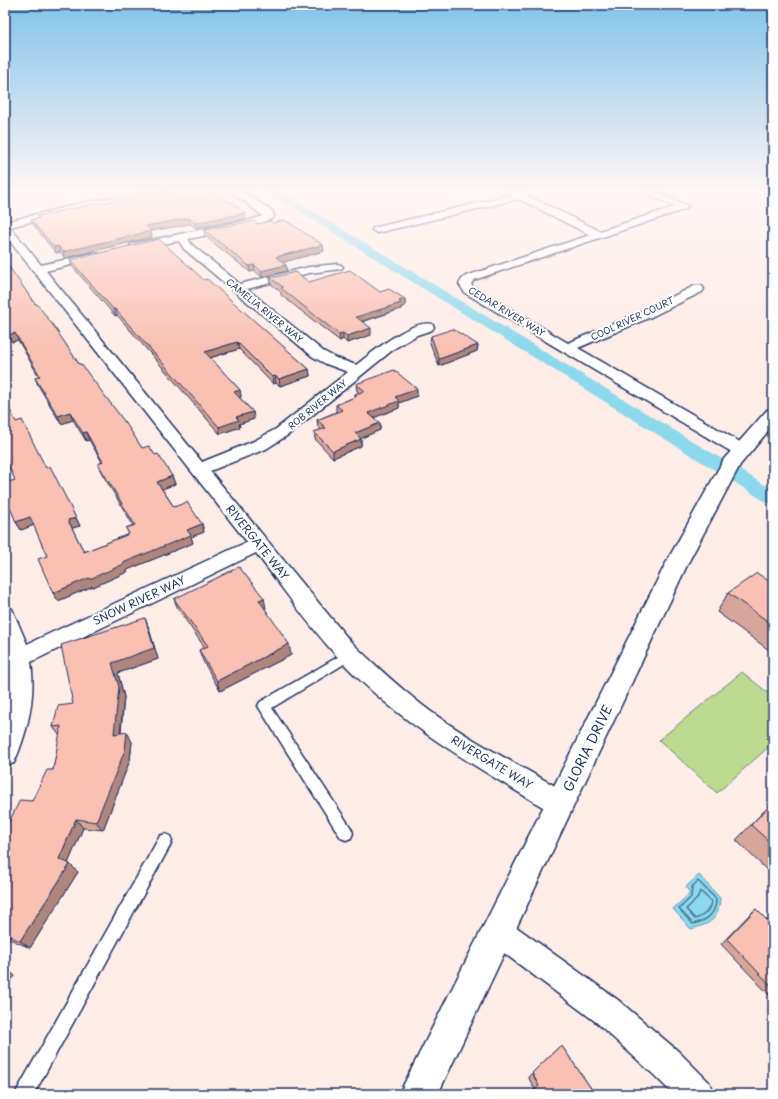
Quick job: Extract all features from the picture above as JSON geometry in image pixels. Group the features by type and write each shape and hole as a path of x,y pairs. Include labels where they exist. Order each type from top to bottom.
{"street":[{"name":"RIVERGATE WAY","path":"18,243 350,655 386,689 424,719 457,742 560,803"},
{"path":"127,248 148,243"},
{"name":"CAMELIA RIVER WAY","path":"186,243 188,247 318,354 336,363 358,371"},
{"name":"CEDAR RIVER WAY","path":"574,243 470,278 465,284 469,290 567,348 730,465"},
{"path":"39,269 105,253"},
{"path":"238,288 309,270 337,267"},
{"name":"COOL RIVER COURT","path":"567,348 647,314 698,289"},
{"name":"ROB RIVER WAY","path":"199,469 260,445 282,432 399,339 427,327"},
{"name":"GLORIA DRIVE","path":"418,1094 678,561 730,465 773,414"},
{"name":"SNOW RIVER WAY","path":"20,656 259,544"},
{"path":"5,615 20,656 21,687 16,718 5,755"},
{"path":"498,931 607,1011 666,1063 697,1094"}],"lane":[{"path":"346,833 264,706 350,655"},
{"path":"24,1094 165,841"}],"green space":[{"path":"742,672 773,697 773,743 717,793 659,740"}],"water":[{"path":"699,875 720,898 719,905 716,916 713,920 709,923 691,929 673,909 690,893 686,887"}],"building":[{"path":"51,243 100,243 63,252 58,246 54,247"},
{"path":"141,243 164,243 204,280 207,279 309,369 279,379 275,376 272,377 237,342 205,352 240,390 234,392 253,412 236,417 239,420 219,427 70,260"},
{"path":"221,243 320,243 323,245 276,257 286,265 261,271 254,265 249,266"},
{"path":"5,261 35,304 37,304 55,328 79,364 81,364 127,425 142,448 149,446 155,455 158,454 172,476 157,482 174,507 187,502 202,524 187,530 191,535 123,563 124,564 90,579 89,578 53,593 38,559 47,556 30,517 16,522 5,495 5,483 15,480 5,458 5,400 16,422 22,420 46,468 50,466 76,518 68,520 84,552 129,534 126,528 135,525 98,464 103,462 86,432 83,433 70,412 58,416 35,378 40,376 15,333 8,335 5,329"},
{"path":"350,270 380,292 389,289 405,299 399,301 401,303 356,317 371,328 347,336 343,333 339,334 281,288 283,287 270,278 295,272 309,282"},
{"path":"453,329 478,345 439,359 431,336"},
{"path":"394,370 417,389 395,397 399,401 368,413 380,423 355,433 361,439 333,451 314,432 326,428 317,420 342,410 336,405 357,396 355,394 365,391 356,384"},
{"path":"239,567 264,598 259,600 289,644 217,681 199,650 208,646 174,599"},
{"path":"757,573 773,584 773,625 728,593"},
{"path":"145,618 154,648 112,663 119,687 114,734 127,732 125,750 96,822 76,819 59,859 70,864 20,941 5,934 5,830 20,800 32,801 47,770 53,770 61,726 53,727 58,706 73,704 61,645"},
{"path":"773,802 773,845 751,825"},
{"path":"756,909 773,926 773,988 727,939"},
{"path":"561,1045 595,1094 531,1094 539,1086 532,1073"}],"waterway":[{"path":"357,243 773,498"}]}
